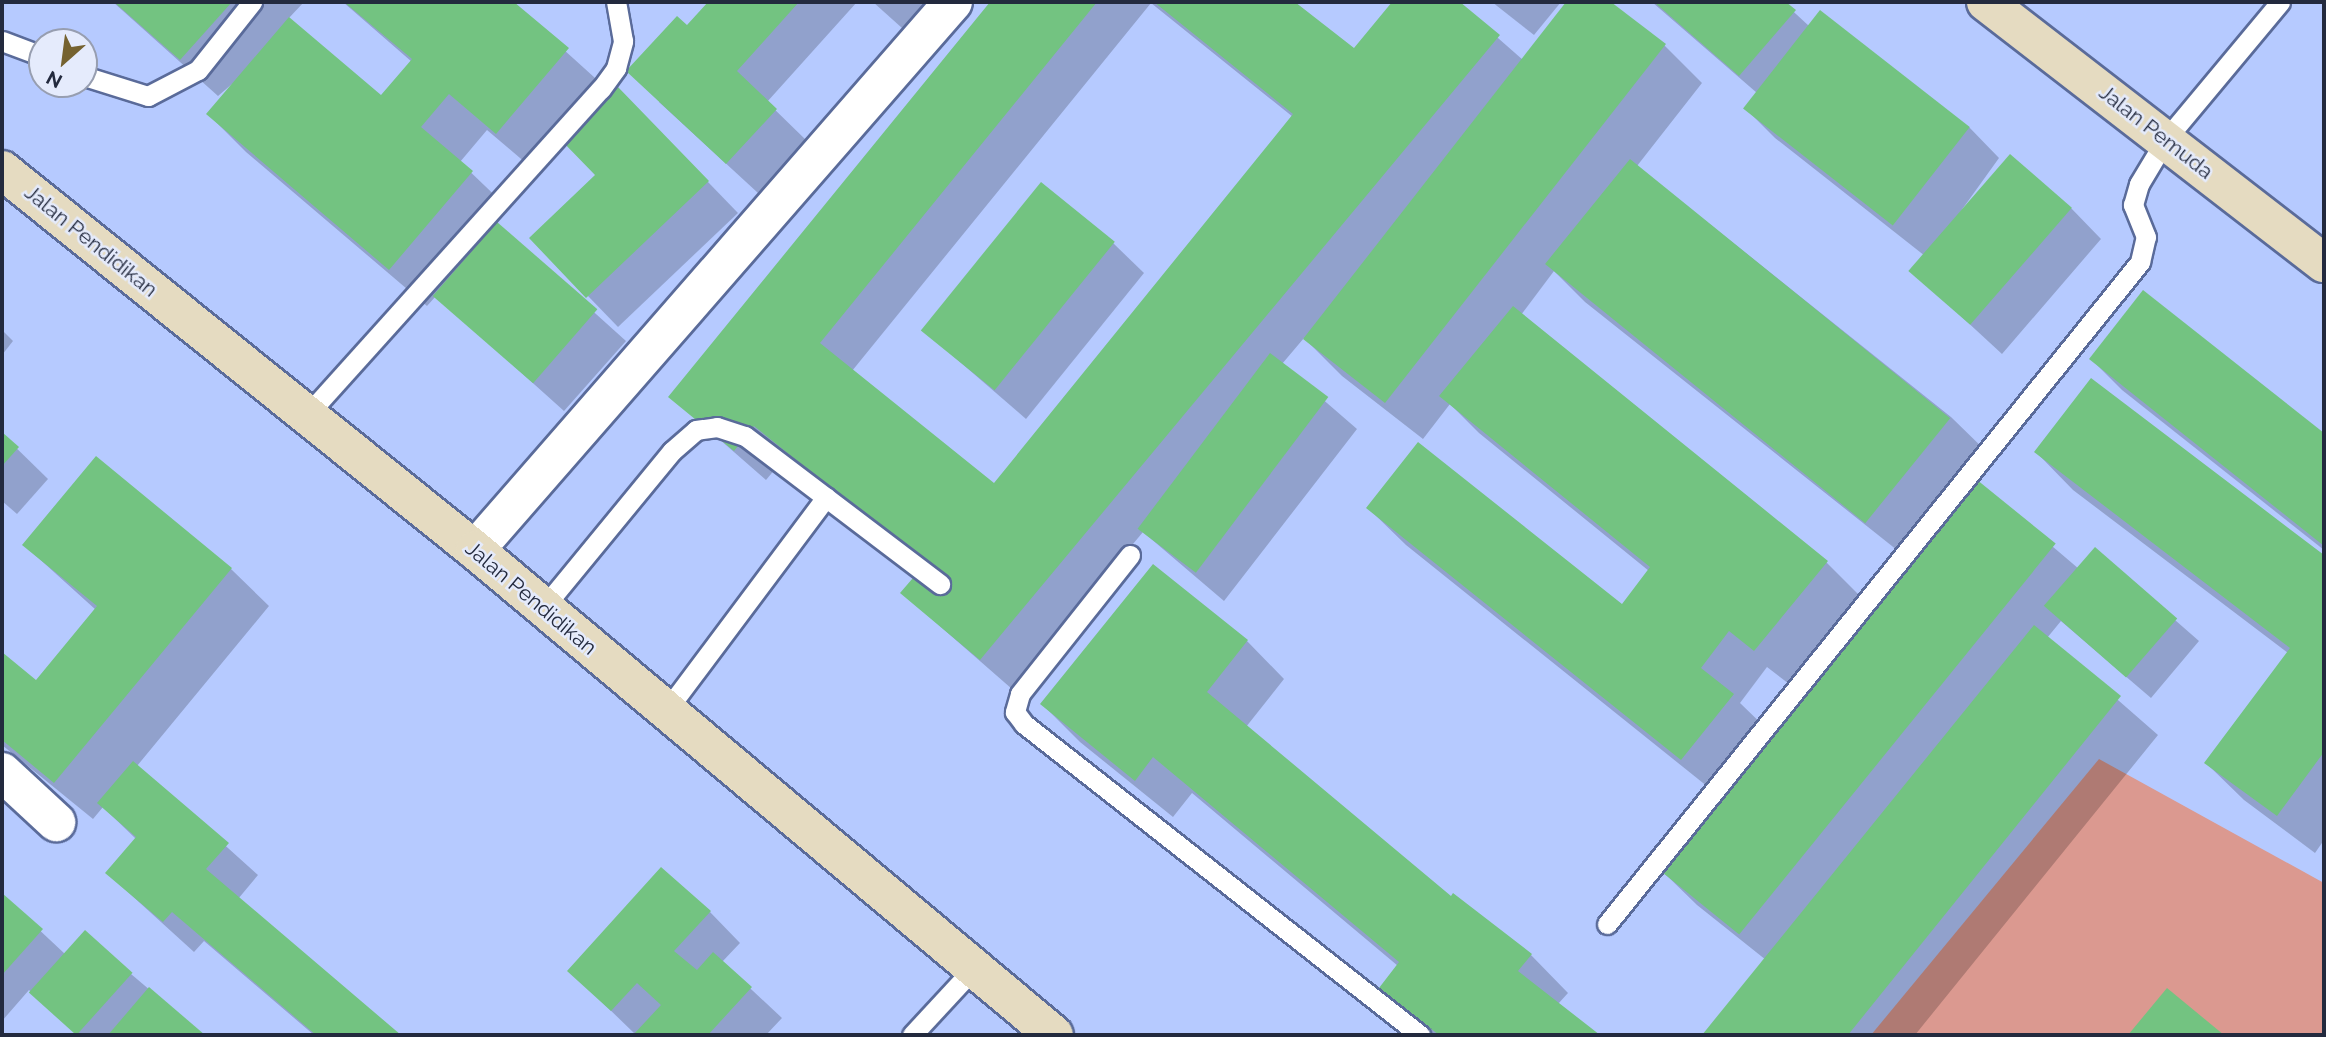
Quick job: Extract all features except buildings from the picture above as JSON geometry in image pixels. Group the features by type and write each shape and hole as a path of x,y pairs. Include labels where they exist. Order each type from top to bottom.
{"main road":[{"name":"Jalan Pemuda","path":"1993,4 2324,263"},
{"name":"Jalan Pendidikan","path":"2,170 475,550 1054,1035"}],"street":[{"path":"475,550 953,2"},
{"path":"2,772 56,822"}],"lane":[{"path":"98,80 148,96 198,70 252,2"},
{"path":"307,415 601,89 616,68 623,41 616,2"},
{"path":"1607,924 2140,262 2146,237 2133,205 2134,195 2166,139 2280,2"},
{"path":"2,41 28,51"},
{"path":"543,608 672,451 696,430 717,427 745,436 940,584"},
{"path":"666,711 825,497"},
{"path":"1130,555 1020,694 1015,712 1024,724 1420,1035"},
{"path":"912,1035 974,968"}],"shaded area":[{"path":"2099,759 2324,883 2324,1035 1871,1035"}]}
